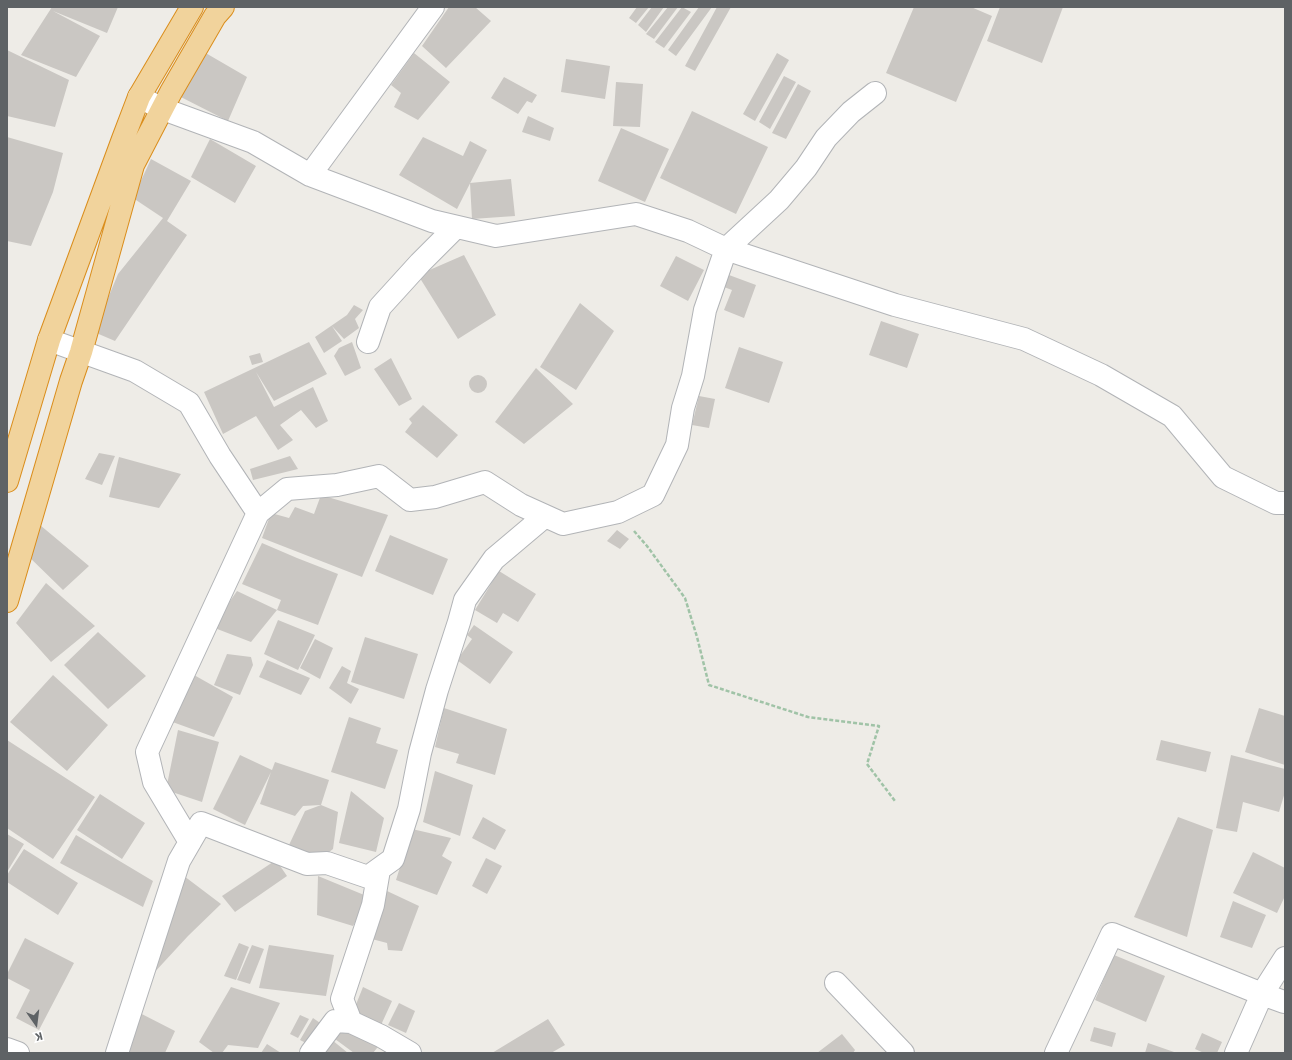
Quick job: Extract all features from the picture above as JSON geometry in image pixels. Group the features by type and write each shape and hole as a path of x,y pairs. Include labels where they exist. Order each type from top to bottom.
{"highway":[{"path":"7,481 49,340 139,97 192,7"},
{"path":"7,601 71,381 81,352 133,165 162,109 215,16 223,7"}],"street":[{"path":"310,175 433,7"},
{"path":"190,842 154,782 147,752 258,513 286,489 337,484 380,476 410,500 435,497 485,482 520,505 563,524 618,512 653,495 677,445 683,408 693,376 705,310 726,249 779,200 806,168 826,138 851,112 875,93"},
{"path":"139,97 162,109 253,142 310,175 432,221 496,236 636,214 688,231 726,249 895,305 1024,339 1101,375 1172,416 1223,477 1276,503 1285,503"},
{"path":"368,342 380,307 456,226"},
{"path":"49,340 135,371 189,404 220,456 258,513"},
{"path":"117,1053 179,861 201,823 307,864 327,863 368,877 394,859 407,816 420,753 436,690 465,600 494,559 545,516"},
{"path":"351,1022 342,999 373,905 379,870"},
{"path":"1056,1053 1112,934 1284,1002"},
{"path":"1236,1053 1262,994 1285,958"},
{"path":"836,982 903,1053"},
{"path":"311,1053 335,1021 351,1022 381,1036 410,1053"},
{"path":"7,1049 18,1053"}],"path":[{"path":"618,512 647,546 685,598 709,685 808,716 879,726 867,764 895,801"}],"building":[{"path":"52,7 118,7 107,33 53,11 100,36 76,77 21,55"},
{"path":"449,7 475,7 491,21 446,68 422,46"},
{"path":"637,7 649,7 636,23 629,18"},
{"path":"652,7 664,7 646,32 638,25"},
{"path":"668,7 678,7 654,39 646,34"},
{"path":"682,7 691,12 664,48 655,42"},
{"path":"699,7 712,7 676,56 668,50"},
{"path":"717,7 731,7 695,71 685,66"},
{"path":"914,7 971,7 992,16 956,102 886,73"},
{"path":"1000,7 1063,7 1042,63 987,41"},
{"path":"197,48 247,77 228,121 171,92"},
{"path":"7,50 69,80 55,127 7,116"},
{"path":"414,53 450,82 418,120 394,107 401,93 391,85"},
{"path":"777,53 789,60 755,121 743,114"},
{"path":"566,59 610,66 605,99 561,92"},
{"path":"784,76 796,82 770,129 759,122"},
{"path":"504,77 537,95 532,103 527,101 518,114 491,98"},
{"path":"616,82 643,84 640,127 613,126"},
{"path":"798,84 811,91 786,139 772,133"},
{"path":"692,111 768,147 736,214 660,178"},
{"path":"528,116 554,128 550,141 522,132"},
{"path":"621,128 669,149 645,202 598,181"},
{"path":"7,137 63,153 53,192 31,246 7,241"},
{"path":"423,137 463,156 470,141 487,150 457,209 399,175"},
{"path":"210,139 256,166 235,203 191,177"},
{"path":"151,159 191,181 167,221 187,235 115,341 94,332 118,274 163,218 133,198"},
{"path":"511,179 515,216 472,219 470,183"},
{"path":"464,255 496,315 458,339 418,275"},
{"path":"676,256 704,270 688,301 660,286"},
{"path":"729,275 756,285 744,318 724,310 732,290 724,287"},
{"path":"580,303 614,331 576,390 540,367"},
{"path":"354,305 363,310 355,319 359,328 344,339 332,326 342,341 324,353 315,337 347,315"},
{"path":"881,321 919,334 907,368 869,355"},
{"path":"309,342 327,374 274,401 256,372 274,407 313,387 328,421 316,428 301,410 280,425 293,440 278,450 256,416 223,434 204,392"},
{"path":"352,342 361,368 345,376 334,356 339,348"},
{"path":"739,347 783,362 769,403 725,388"},
{"path":"260,353 263,362 252,365 249,356"},
{"path":"391,358 412,399 399,406 374,369"},
{"path":"536,368 573,404 524,444 495,422"},
{"path":"474,375 482,375 487,380 485,391 482,393 474,393 469,388 469,380"},
{"path":"699,396 715,399 709,428 692,425"},
{"path":"423,405 458,435 437,458 405,432 412,423 409,419"},
{"path":"99,453 115,456 102,485 85,479"},
{"path":"290,456 298,469 253,480 250,469"},
{"path":"119,457 181,474 159,508 109,497"},
{"path":"321,495 388,515 362,577 262,538 271,513 289,518 295,507 314,514"},
{"path":"40,525 89,566 63,590 24,552"},
{"path":"617,530 629,539 620,549 607,541"},
{"path":"390,535 448,559 433,595 375,571"},
{"path":"262,543 338,574 318,625 277,610 281,600 242,584"},
{"path":"499,571 536,594 518,622 503,613 497,623 475,610"},
{"path":"46,583 95,626 51,662 16,623"},
{"path":"237,591 277,610 251,642 212,627"},
{"path":"278,620 315,635 298,670 264,654"},
{"path":"474,625 513,652 490,684 457,660 472,639 467,635"},
{"path":"98,632 146,676 108,709 64,665"},
{"path":"365,637 418,654 404,699 351,682"},
{"path":"315,639 333,648 320,679 300,668"},
{"path":"227,654 251,657 253,665 240,695 214,685"},
{"path":"267,660 310,678 301,695 259,677"},
{"path":"342,666 351,671 347,683 359,689 351,704 329,688"},
{"path":"53,675 108,725 67,771 10,722"},
{"path":"194,675 233,697 214,737 167,720"},
{"path":"444,708 507,729 495,775 456,763 459,754 435,747"},
{"path":"1259,708 1285,716 1285,765 1245,752"},
{"path":"349,717 381,728 376,743 398,750 385,789 331,772"},
{"path":"178,730 219,742 202,802 166,790"},
{"path":"7,740 95,797 53,859 7,828"},
{"path":"1161,740 1211,752 1206,772 1156,760"},
{"path":"240,755 272,770 275,762 329,780 321,805 303,806 295,816 260,804 271,772 245,825 213,809"},
{"path":"1231,755 1285,769 1285,792 1279,812 1243,802 1237,832 1216,828"},
{"path":"435,771 473,785 460,836 423,822"},
{"path":"351,791 384,818 376,852 339,843"},
{"path":"100,794 145,823 122,859 77,830"},
{"path":"321,805 338,812 333,849 320,859 289,845 305,811"},
{"path":"483,817 506,830 495,850 472,838"},
{"path":"1178,817 1213,830 1187,937 1134,917"},
{"path":"412,829 451,838 442,856 452,862 437,895 396,880"},
{"path":"7,834 24,844 7,872"},
{"path":"76,835 153,881 143,907 60,863"},
{"path":"24,849 78,883 58,915 7,882 7,875"},
{"path":"1253,852 1285,868 1285,896 1277,913 1233,893"},
{"path":"486,858 502,866 487,894 472,886"},
{"path":"276,860 287,876 235,912 222,896"},
{"path":"184,876 221,904 188,936 152,975"},
{"path":"318,876 369,897 353,926 317,915"},
{"path":"387,891 419,906 402,951 388,950 387,943 368,938"},
{"path":"1233,901 1266,915 1252,948 1220,937"},
{"path":"25,938 74,963 39,1030 16,1018 30,990 7,978 7,974"},
{"path":"239,943 249,947 236,980 224,976"},
{"path":"252,945 264,949 250,984 237,980"},
{"path":"269,945 334,955 326,996 259,988"},
{"path":"1114,955 1165,976 1146,1022 1095,1000"},
{"path":"231,987 280,1003 258,1048 228,1045 222,1053 214,1053 199,1042"},
{"path":"363,987 392,1001 381,1025 353,1012"},
{"path":"399,1003 415,1011 406,1033 388,1025"},
{"path":"132,1009 175,1031 165,1053 117,1053"},
{"path":"300,1015 309,1019 298,1038 290,1034"},
{"path":"313,1018 323,1025 310,1045 300,1040"},
{"path":"548,1019 565,1045 551,1053 492,1053"},
{"path":"1094,1027 1116,1033 1112,1047 1090,1041"},
{"path":"345,1028 381,1043 373,1053 354,1053 335,1039"},
{"path":"1202,1033 1222,1042 1217,1053 1204,1053 1195,1049"},
{"path":"842,1034 855,1050 853,1053 817,1053"},
{"path":"332,1040 348,1053 322,1053"},
{"path":"1148,1043 1177,1053 1145,1053"},
{"path":"267,1044 281,1053 261,1053"}]}
